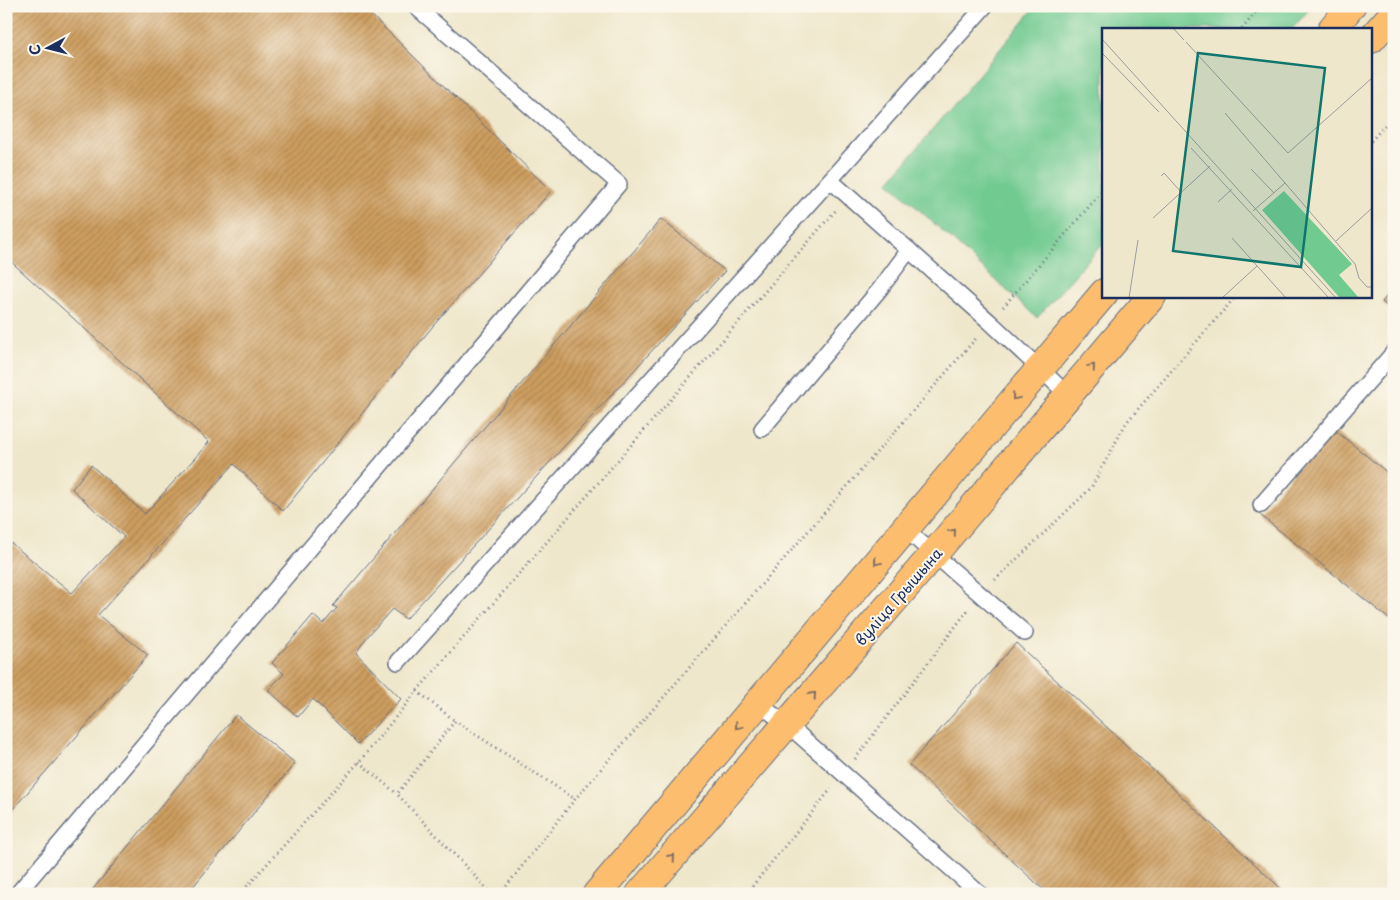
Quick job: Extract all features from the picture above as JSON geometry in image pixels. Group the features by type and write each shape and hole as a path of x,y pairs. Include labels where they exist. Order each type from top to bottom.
{"main road":[{"path":"1333,28 1351,6"},
{"path":"1372,38 1394,13"},
{"path":"597,894 1102,296"},
{"name":"вуліца Грышына","path":"640,894 933,555 1150,298"}],"lane":[{"path":"17,894 619,184 415,6"},
{"path":"398,662 985,6"},
{"path":"830,180 990,322 1068,395"},
{"path":"762,428 880,289 909,250"},
{"path":"1262,505 1394,352"},
{"path":"905,529 1025,633"},
{"path":"757,703 788,724 980,894"}],"path":[{"path":"1243,28 1261,6"},
{"path":"1372,140 1394,115"},
{"path":"500,894 575,799 1102,191"},
{"path":"240,894 359,762 417,691 848,197"},
{"path":"417,691 455,720 575,799"},
{"path":"397,794 455,720"},
{"path":"359,762 397,794 492,894"}],"green space":[{"path":"1036,6 1312,6 1293,28 1102,28 1102,244 1037,318 889,182"}],"building":[{"path":"6,6 362,6 551,191 433,326 283,511 234,464 98,615 148,655 6,817 6,539 72,593 124,537 72,489 91,465 145,514 209,442 6,257"},
{"path":"661,219 725,271 406,619 392,609 367,637 356,653 401,699 358,744 313,699 298,717 268,690 284,674 272,663 313,615 323,624 337,608 333,606"},
{"path":"1394,287 1394,312 1382,302"},
{"path":"1331,427 1394,478 1394,623 1259,514"},
{"path":"1016,643 1287,894 1048,894 909,765"},
{"path":"236,715 295,763 187,894 89,894"}]}
